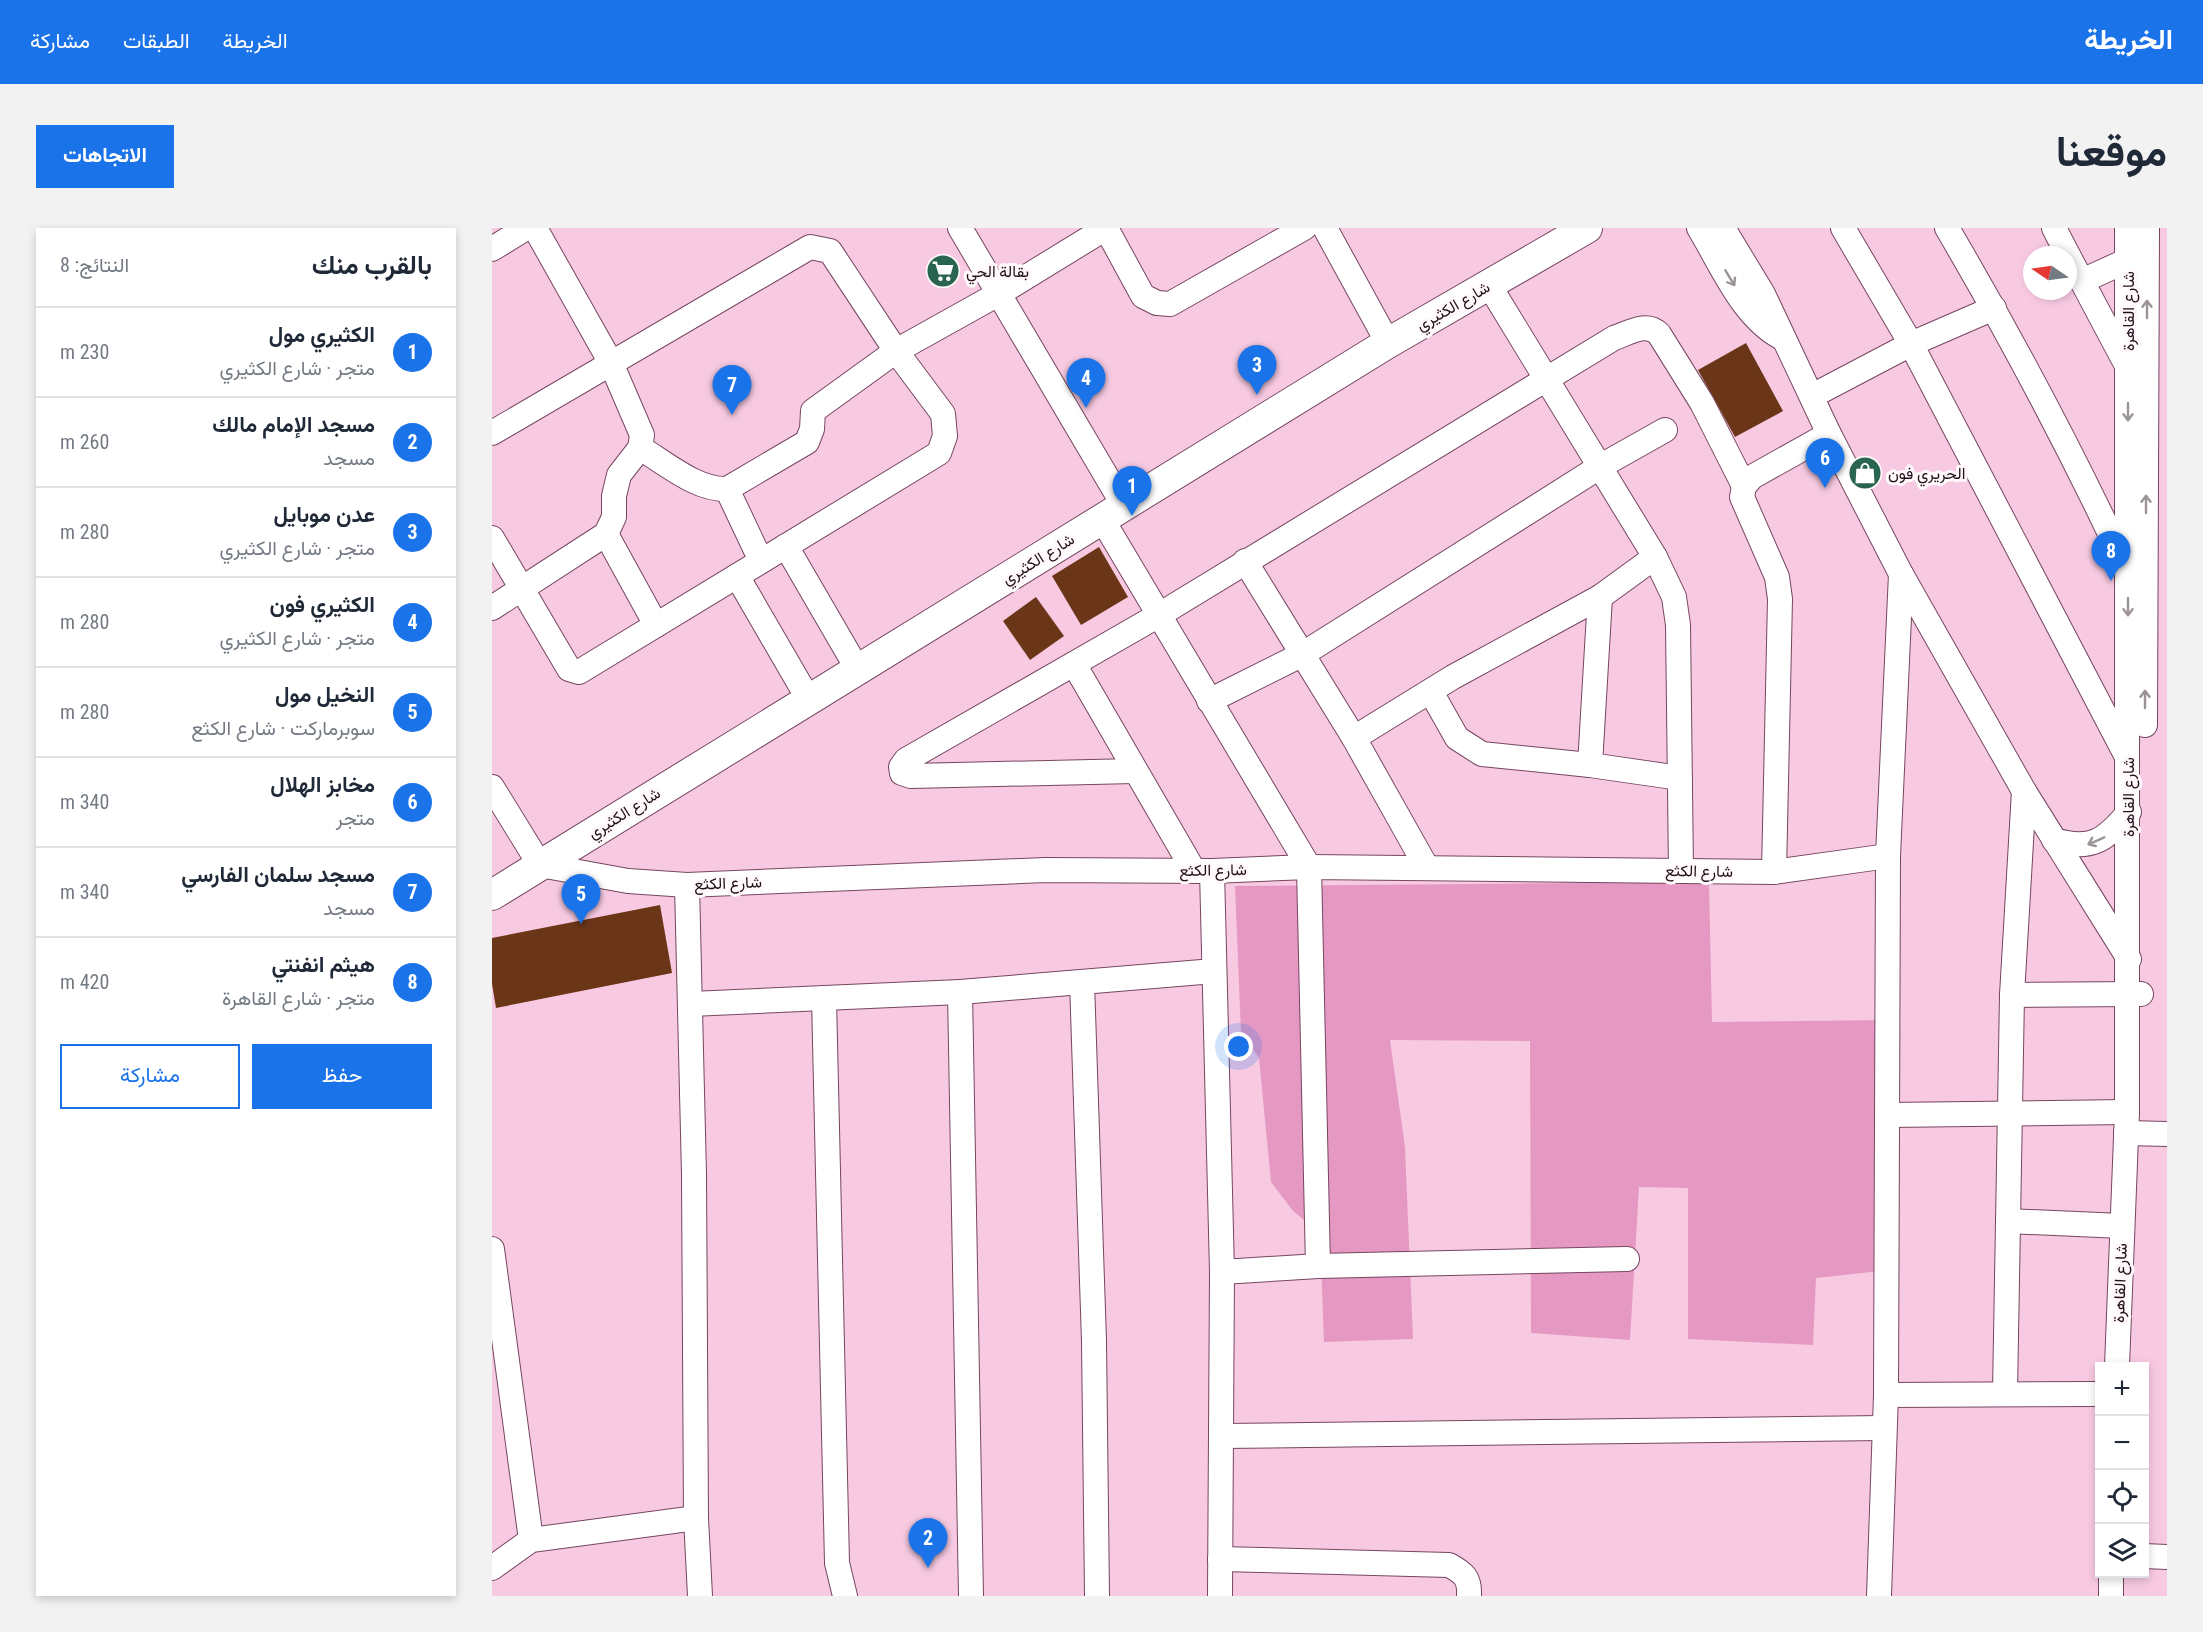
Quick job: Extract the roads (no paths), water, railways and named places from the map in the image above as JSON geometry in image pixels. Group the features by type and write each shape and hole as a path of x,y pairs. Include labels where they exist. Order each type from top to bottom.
{"main road":[{"name":"شارع الكثيري","path":"492,895 1388,343 1587,228"}],"street":[{"path":"492,249 526,228"},
{"path":"492,608 606,534 614,517 614,496 620,475 640,448 642,435 611,363 536,228"},
{"path":"960,228 1000,293 1113,513 1159,615 1309,867 1318,1266"},
{"path":"640,448 700,484 716,490 727,489 807,442 812,429 813,411 896,351 1000,293 1106,228 1143,296 1157,303 1170,304 1304,228"},
{"path":"1325,228 1388,343"},
{"path":"1699,228 1751,313 1767,329 1784,339"},
{"path":"1723,228 1763,294 1828,434 1901,574 2024,791 2128,957 2138,988 2012,995"},
{"path":"1843,228 1911,344 2129,760"},
{"path":"1947,228 1994,308 2082,472 2127,571"},
{"path":"2054,228 2063,246"},
{"name":"شارع القاهرة","path":"2127,228 2128,957"},
{"name":"شارع القاهرة","path":"2117,1362 2122,1226 2131,1127 2138,988 2147,228"},
{"path":"492,434 810,247 830,251 896,351 943,414 945,436 939,453 579,672 573,672 520,591 492,538"},
{"path":"2082,281 2128,260"},
{"path":"2077,272 2128,368"},
{"path":"1489,285 1548,378 1655,557 1674,597 1681,871"},
{"path":"1812,396 1911,344 1994,308"},
{"path":"1135,771 911,776 902,772 901,767 906,760 1159,615 1614,338 1646,327 1654,328 1702,403 1744,486"},
{"path":"1209,701 1303,654 1601,466 1665,430"},
{"path":"1774,872 1780,599 1778,577 1742,497 1744,486 1752,477 1828,434"},
{"path":"727,489 761,561"},
{"path":"606,534 656,625"},
{"path":"786,546 858,670"},
{"path":"1354,738 1454,677 1600,597 1655,557"},
{"path":"1245,561 1354,738 1427,868"},
{"path":"1880,1596 1886,1395 1888,856 1901,574"},
{"path":"737,576 809,700"},
{"path":"1590,765 1600,597"},
{"path":"1074,664 1135,771 1203,871 1214,971 1222,1272 1220,1596"},
{"path":"1431,692 1457,738 1482,754 1680,777"},
{"path":"492,787 540,865"},
{"path":"2005,1393 2008,1114 2012,995 2024,791"},
{"path":"2054,840 2075,847 2096,843 2114,831 2128,812"},
{"name":"شارع الكثع","path":"540,865 628,881 687,885 1045,870 1203,871 1309,867 1774,872 1888,856"},
{"path":"687,885 698,1453 696,1518 700,1596"},
{"path":"691,1004 960,992 1214,971"},
{"path":"1082,982 1094,1341 1097,1596"},
{"path":"960,992 971,1596"},
{"path":"824,998 837,1563 845,1596"},
{"path":"1888,1115 2008,1114 2131,1127 2167,1134"},
{"name":"شارع القاهرة","path":"2131,1127 2133,1362"},
{"path":"2008,1221 2122,1226"},
{"path":"492,1249 531,1540"},
{"path":"1222,1272 1318,1266 1627,1259"},
{"path":"1886,1395 2095,1394"},
{"path":"1222,1436 1884,1428"},
{"path":"492,1568 531,1540 696,1518"},
{"path":"2149,1556 2167,1557"},
{"path":"1220,1559 1449,1565 1464,1572 1470,1584 1469,1596"},
{"path":"2111,1578 2111,1596"},
{"path":"2125,1578 2125,1596"}],"place":[{"name":"بقالة الحي","path":"943,271"},
{"name":"عدن موبايل","path":"1257,395"},
{"name":"الكثيري فون","path":"1086,408"},
{"name":"مسجد سلمان الفارسي","path":"732,415"},
{"name":"الحريري فون","path":"1865,473"},
{"name":"مخابز الهلال","path":"1825,488"},
{"name":"الكثيري مول","path":"1132,516"},
{"name":"هيثم انفنتي","path":"2111,581"},
{"name":"النخيل مول","path":"581,924"},
{"name":"مسجد الإمام مالك","path":"928,1568"}]}
